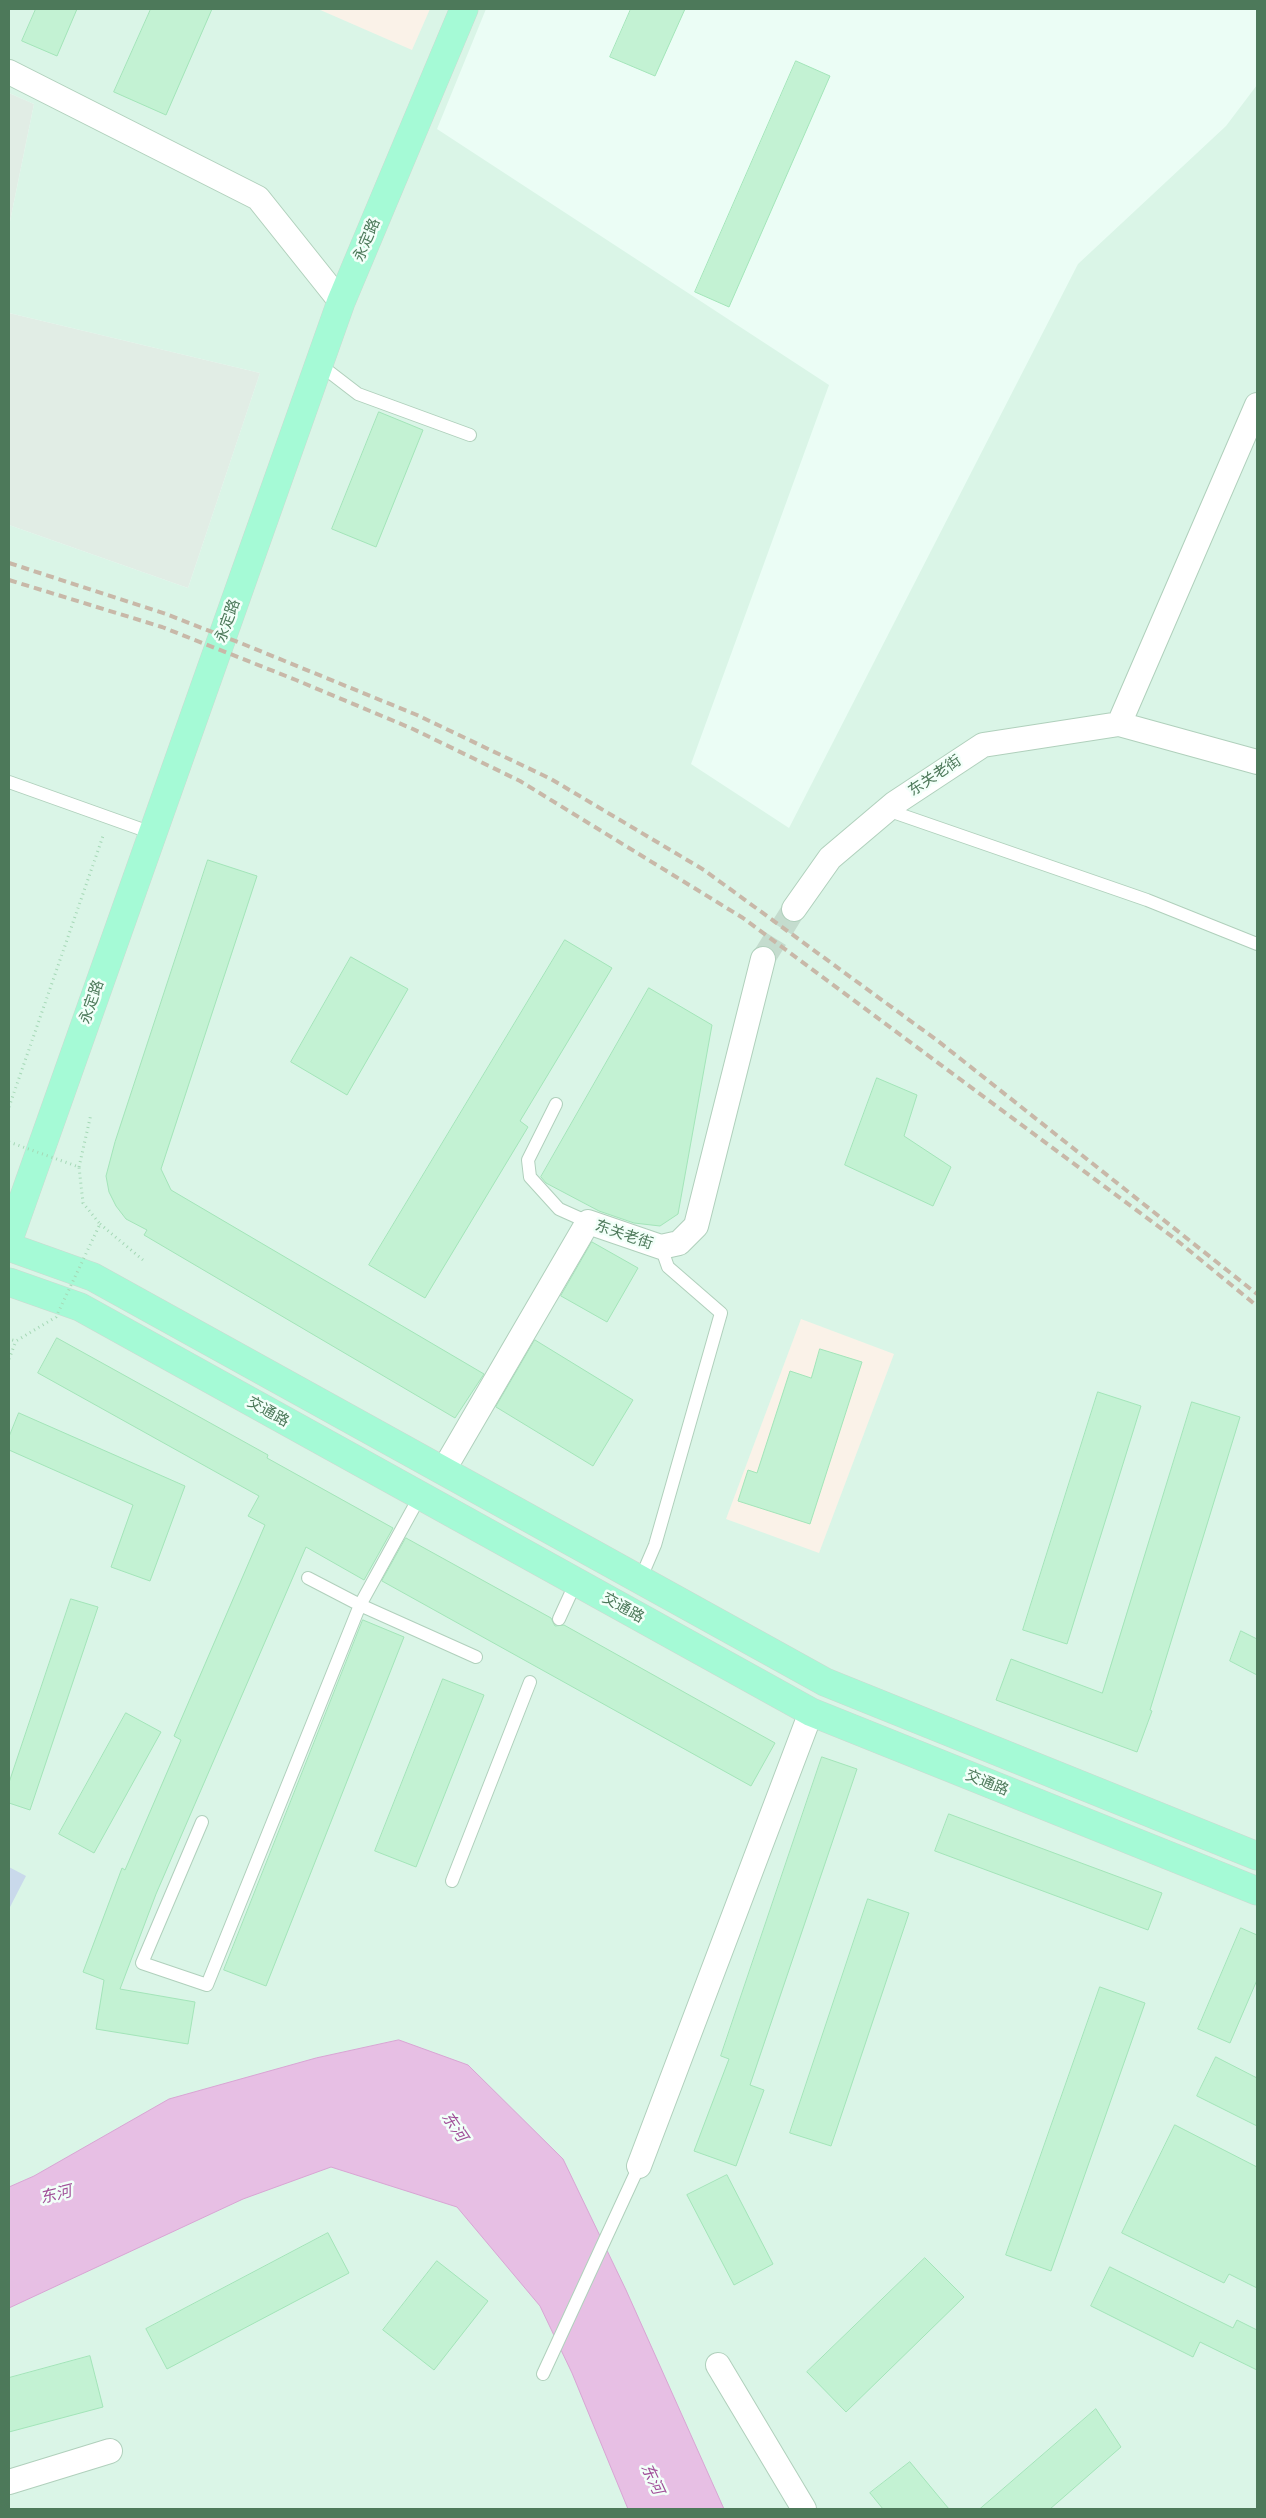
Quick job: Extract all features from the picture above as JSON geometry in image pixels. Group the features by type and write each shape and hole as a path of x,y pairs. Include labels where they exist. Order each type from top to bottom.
{"main road":[{"name":"永定路","path":"9,1239 319,364 342,302 464,9"},
{"path":"9,1248 93,1277 825,1682 1257,1856"},
{"name":"交通路","path":"9,1282 80,1308 811,1712 1257,1891"}],"street":[{"path":"9,72 258,198 342,302"},
{"path":"1257,405 1119,724 1257,762"},
{"name":"东关老街","path":"794,909 830,858 887,810 983,745 1119,724"},
{"name":"东关老街","path":"443,1471 588,1222 661,1247 679,1243 696,1226 763,959"},
{"path":"639,2166 811,1712"},
{"path":"718,2365 804,2509"},
{"path":"9,2482 110,2451"}],"lane":[{"path":"319,364 358,394 470,435"},
{"path":"9,782 152,833"},
{"path":"887,810 1147,900 1257,944"},
{"path":"556,1104 528,1160 530,1177 559,1209 588,1222"},
{"path":"640,1580 655,1545 721,1313 668,1266 661,1247"},
{"path":"202,1822 142,1963 207,1985 360,1605 420,1496"},
{"path":"308,1578 360,1605 476,1657"},
{"path":"559,1618 576,1582"},
{"path":"452,1881 530,1682"},
{"path":"543,2374 639,2166"}],"path":[{"path":"9,1107 102,836"},
{"path":"91,1114 79,1167 83,1203 100,1224 143,1260"},
{"path":"9,1142 79,1167"},
{"path":"9,1359 16,1341 56,1317 100,1224"},
{"path":"9,1339 16,1341"}],"shaded area":[{"path":"9,9 486,9 437,129 829,385 691,764 789,828 1078,264 1226,126 1257,85 1257,2509 9,2509 9,525 188,588 260,373 9,313 9,226 34,104 9,93"},
{"path":"318,9 430,9 412,50"},
{"path":"9,93 34,104 9,226"},
{"path":"9,313 260,373 188,588 9,525"},
{"path":"801,1319 894,1354 819,1553 726,1519"},
{"path":"9,1867 26,1876 9,1909"}],"water":[{"name":"东河","path":"399,2040 468,2065 563,2159 626,2290 724,2509 628,2509 572,2373 540,2306 457,2207 331,2167 243,2199 9,2308 9,2187 34,2176 169,2099 316,2058"}],"building":[{"path":"36,9 77,9 57,56 22,41"},
{"path":"151,9 212,9 166,115 114,92"},
{"path":"631,9 685,9 655,76 610,57"},
{"path":"796,61 830,76 729,307 695,292"},
{"path":"379,412 423,430 376,547 332,529"},
{"path":"208,860 257,876 161,1169 171,1190 484,1374 455,1418 144,1235 147,1230 126,1219 116,1206 109,1192 106,1176 115,1142"},
{"path":"565,940 612,968 520,1121 528,1127 425,1298 369,1265"},
{"path":"351,957 408,989 347,1095 291,1062"},
{"path":"649,988 712,1025 678,1214 660,1226 634,1223 599,1211 546,1183 541,1177"},
{"path":"877,1078 917,1095 904,1136 951,1167 933,1206 845,1165"},
{"path":"592,1242 638,1268 607,1322 561,1296"},
{"path":"57,1338 268,1455 267,1458 393,1528 364,1580 306,1547 156,1894 120,1989 195,2002 188,2044 96,2029 104,1980 83,1972 122,1868 125,1870 181,1740 174,1736 265,1525 248,1516 259,1496 38,1373"},
{"path":"535,1340 633,1400 593,1466 496,1407"},
{"path":"820,1349 862,1362 810,1524 738,1501 748,1470 757,1473 790,1371 811,1378"},
{"path":"1098,1392 1141,1406 1067,1644 1023,1630"},
{"path":"1192,1402 1240,1417 1150,1710 1152,1711 1137,1752 996,1700 1011,1659 1102,1693"},
{"path":"19,1413 185,1486 150,1581 111,1567 133,1505 9,1450 9,1437"},
{"path":"406,1538 551,1618 555,1626 564,1625 775,1743 751,1786 382,1581"},
{"path":"71,1599 98,1607 30,1810 9,1803 9,1783"},
{"path":"363,1620 404,1637 266,1986 224,1970"},
{"path":"1241,1631 1257,1639 1257,1675 1230,1661"},
{"path":"443,1679 484,1695 416,1867 375,1851"},
{"path":"126,1713 161,1732 94,1853 59,1834"},
{"path":"822,1757 857,1769 750,2085 764,2090 736,2166 694,2151 729,2059 721,2056"},
{"path":"949,1814 1162,1893 1148,1930 935,1851"},
{"path":"868,1899 909,1913 831,2146 790,2133"},
{"path":"1241,1928 1257,1935 1257,1980 1230,2043 1198,2029"},
{"path":"1100,1987 1145,2003 1051,2271 1006,2255"},
{"path":"1216,2057 1257,2078 1257,2126 1197,2096"},
{"path":"1175,2125 1257,2167 1257,2288 1229,2274 1224,2283 1122,2233"},
{"path":"727,2175 773,2264 734,2285 687,2195"},
{"path":"328,2233 349,2273 167,2369 146,2329"},
{"path":"925,2258 964,2297 846,2412 807,2372"},
{"path":"437,2261 488,2301 434,2370 383,2330"},
{"path":"1110,2267 1233,2328 1237,2320 1257,2330 1257,2370 1200,2342 1193,2357 1091,2306"},
{"path":"90,2356 103,2407 9,2432 9,2378"},
{"path":"1096,2409 1121,2447 1050,2509 980,2509"},
{"path":"910,2462 949,2509 883,2509 870,2493"}],"tunnel":[{"path":"763,959 794,909"}],"railway":[{"path":"9,563 166,614 243,644 417,715 551,779 704,870 938,1041 1257,1294"},
{"path":"9,580 162,627 413,729 520,781 743,918 1174,1238 1257,1306"}]}
